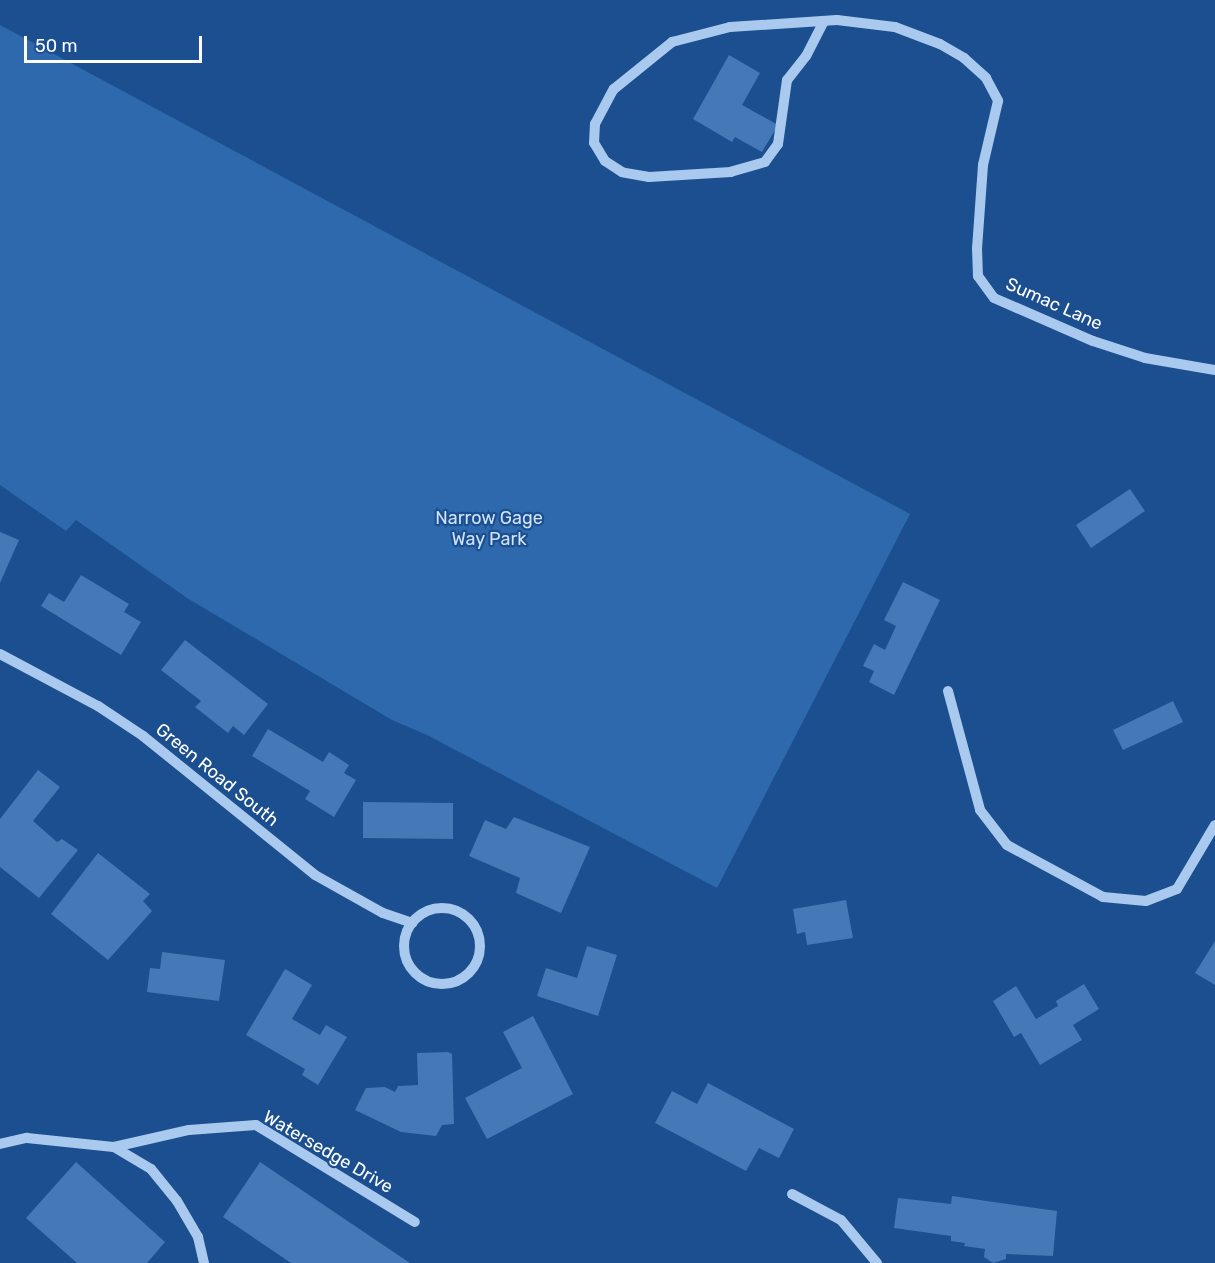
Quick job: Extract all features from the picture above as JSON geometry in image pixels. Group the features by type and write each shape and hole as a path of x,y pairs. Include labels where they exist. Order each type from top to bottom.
{"street":[{"name":"Sumac Lane","path":"824,21 806,56 787,80 778,144 765,162 731,172 649,177 622,172 605,161 594,143 595,124 614,89 672,42 730,27 824,21 866,22 895,27 940,44 964,58 986,78 998,100 979,204 978,276 994,298 1134,354 1215,370"},
{"name":"Green Road South","path":"0,654 98,706 143,736 315,874 383,913 412,923"},
{"path":"948,691 980,810 1007,845 1103,897 1146,901 1177,889 1215,825"},
{"path":"434,909 460,912 478,932 480,945 471,970 449,983 424,979 407,959 406,934 412,923 434,909"},
{"name":"Watersedge Drive","path":"114,1147 189,1130 256,1125 415,1222"},
{"path":"0,1144 27,1138 114,1147 151,1169 177,1201 198,1237 204,1263"},
{"path":"792,1194 841,1220 877,1263"}],"green space":[{"name":"Narrow Gage Way Park","path":"0,25 910,514 717,888 427,735 392,720 187,598 76,520 66,531 0,485"}],"building":[{"path":"729,55 760,73 742,105 778,125 762,152 735,137 732,142 693,119"},
{"path":"1130,489 1145,511 1091,548 1076,525"},
{"path":"0,532 19,540 0,583"},
{"path":"81,575 129,604 124,612 141,622 121,655 41,606 49,593 64,602"},
{"path":"903,582 940,600 894,695 869,682 874,671 863,666 874,644 885,650 896,626 884,620"},
{"path":"185,640 268,704 244,735 233,726 228,733 195,707 201,701 161,670"},
{"path":"1173,701 1183,722 1123,750 1113,730"},
{"path":"268,729 323,762 329,752 349,765 344,773 356,780 334,817 305,799 310,791 252,756"},
{"path":"38,770 60,787 33,821 57,842 62,839 78,850 39,898 0,867 0,819"},
{"path":"363,802 453,803 453,839 363,838"},
{"path":"514,817 590,847 561,913 516,893 520,878 469,856 485,820 506,829"},
{"path":"98,853 150,894 143,901 152,911 108,960 51,914"},
{"path":"846,900 853,938 807,945 805,932 797,934 793,909"},
{"path":"1215,941 1215,985 1195,973"},
{"path":"587,946 617,955 598,1016 537,996 546,968 577,978"},
{"path":"162,952 225,960 219,1001 147,992 150,968 160,969"},
{"path":"285,969 312,985 292,1019 320,1035 326,1025 347,1037 318,1085 302,1075 305,1069 246,1035"},
{"path":"1084,984 1099,1009 1073,1025 1082,1040 1040,1065 1021,1033 1014,1037 993,1001 1016,986 1036,1019 1058,1006 1056,1001"},
{"path":"533,1016 573,1094 487,1139 465,1098 522,1068 503,1032"},
{"path":"448,1052 452,1054 454,1124 442,1125 436,1136 401,1132 355,1110 366,1088 385,1087 395,1092 398,1086 418,1085 417,1053"},
{"path":"708,1083 794,1129 779,1158 759,1148 746,1171 655,1123 672,1091 697,1104"},
{"path":"76,1162 165,1242 147,1263 77,1263 26,1218"},
{"path":"260,1162 410,1263 291,1263 223,1217"},
{"path":"952,1196 1057,1211 1053,1256 1006,1254 1006,1259 993,1263 984,1257 985,1249 964,1246 965,1243 951,1241 951,1236 894,1228 898,1198 951,1204"}]}
